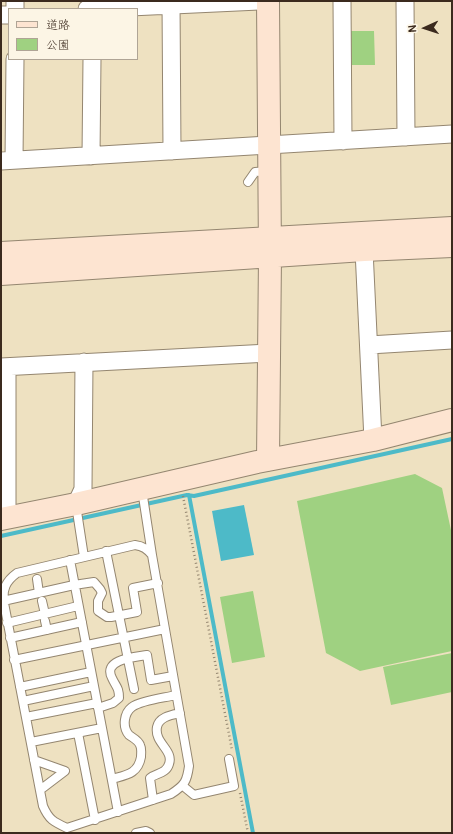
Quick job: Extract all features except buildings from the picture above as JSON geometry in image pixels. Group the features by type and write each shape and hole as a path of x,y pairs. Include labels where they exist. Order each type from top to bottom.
{"street":[{"path":"105,8 171,3 259,1"},
{"path":"268,1 270,247 268,460"},
{"path":"342,1 343,141"},
{"path":"405,1 406,137"},
{"path":"171,3 172,150"},
{"path":"15,60 7,161 452,134"},
{"path":"91,156 92,60"},
{"path":"1,274 452,228"},
{"path":"1,253 270,247 364,250 452,246"},
{"path":"364,250 373,440"},
{"path":"369,345 452,340"},
{"path":"269,353 4,367 4,518 77,515 142,489 268,460 373,440 452,420"},
{"path":"77,515 83,489 84,362"}],"lane":[{"path":"248,182 255,172 269,171"},
{"path":"142,489 189,766 187,779 183,786 171,794 68,830 47,816 43,806 3,601 4,587 6,582 16,573 106,551 135,545 142,546 149,550 152,555"},
{"path":"77,515 84,557"},
{"path":"106,551 134,689"},
{"path":"70,560 118,812"},
{"path":"37,579 39,593"},
{"path":"3,601 94,582 102,593 98,600 98,611 107,617 119,616 137,612 133,588 158,583"},
{"path":"42,601 47,630"},
{"path":"7,623 45,617 78,606"},
{"path":"10,638 82,622"},
{"path":"14,660 165,629"},
{"path":"26,717 98,706 113,703 118,700 119,688 111,676 110,670 112,665 118,660 147,655 151,680 173,676"},
{"path":"20,688 91,672"},
{"path":"22,701 94,686"},
{"path":"112,779 131,773 140,765 141,746 128,734 125,726 126,717 130,708 176,694"},
{"path":"153,800 150,778 165,771 169,764 170,757 167,750 159,741 157,726 163,718 180,713"},
{"path":"31,742 102,728"},
{"path":"78,733 95,820"},
{"path":"183,786 194,794 234,786 231,757"},
{"path":"34,760 66,771 40,790"},
{"path":"136,833 146,831 150,833"}],"path":[{"path":"184,500 231,757"},
{"path":"239,787 248,833"}],"green space":[{"path":"349,31 374,31 375,65 349,65"},
{"path":"415,474 442,488 452,535 452,651 360,671 326,653 297,501"},
{"path":"253,591 265,657 232,663 220,597"},
{"path":"452,653 452,692 391,705 383,667"}],"water":[{"path":"244,505 254,555 221,561 212,511"}],"waterway":[{"path":"1,536 187,495 194,496 452,439"},
{"path":"189,495 253,833"}]}
